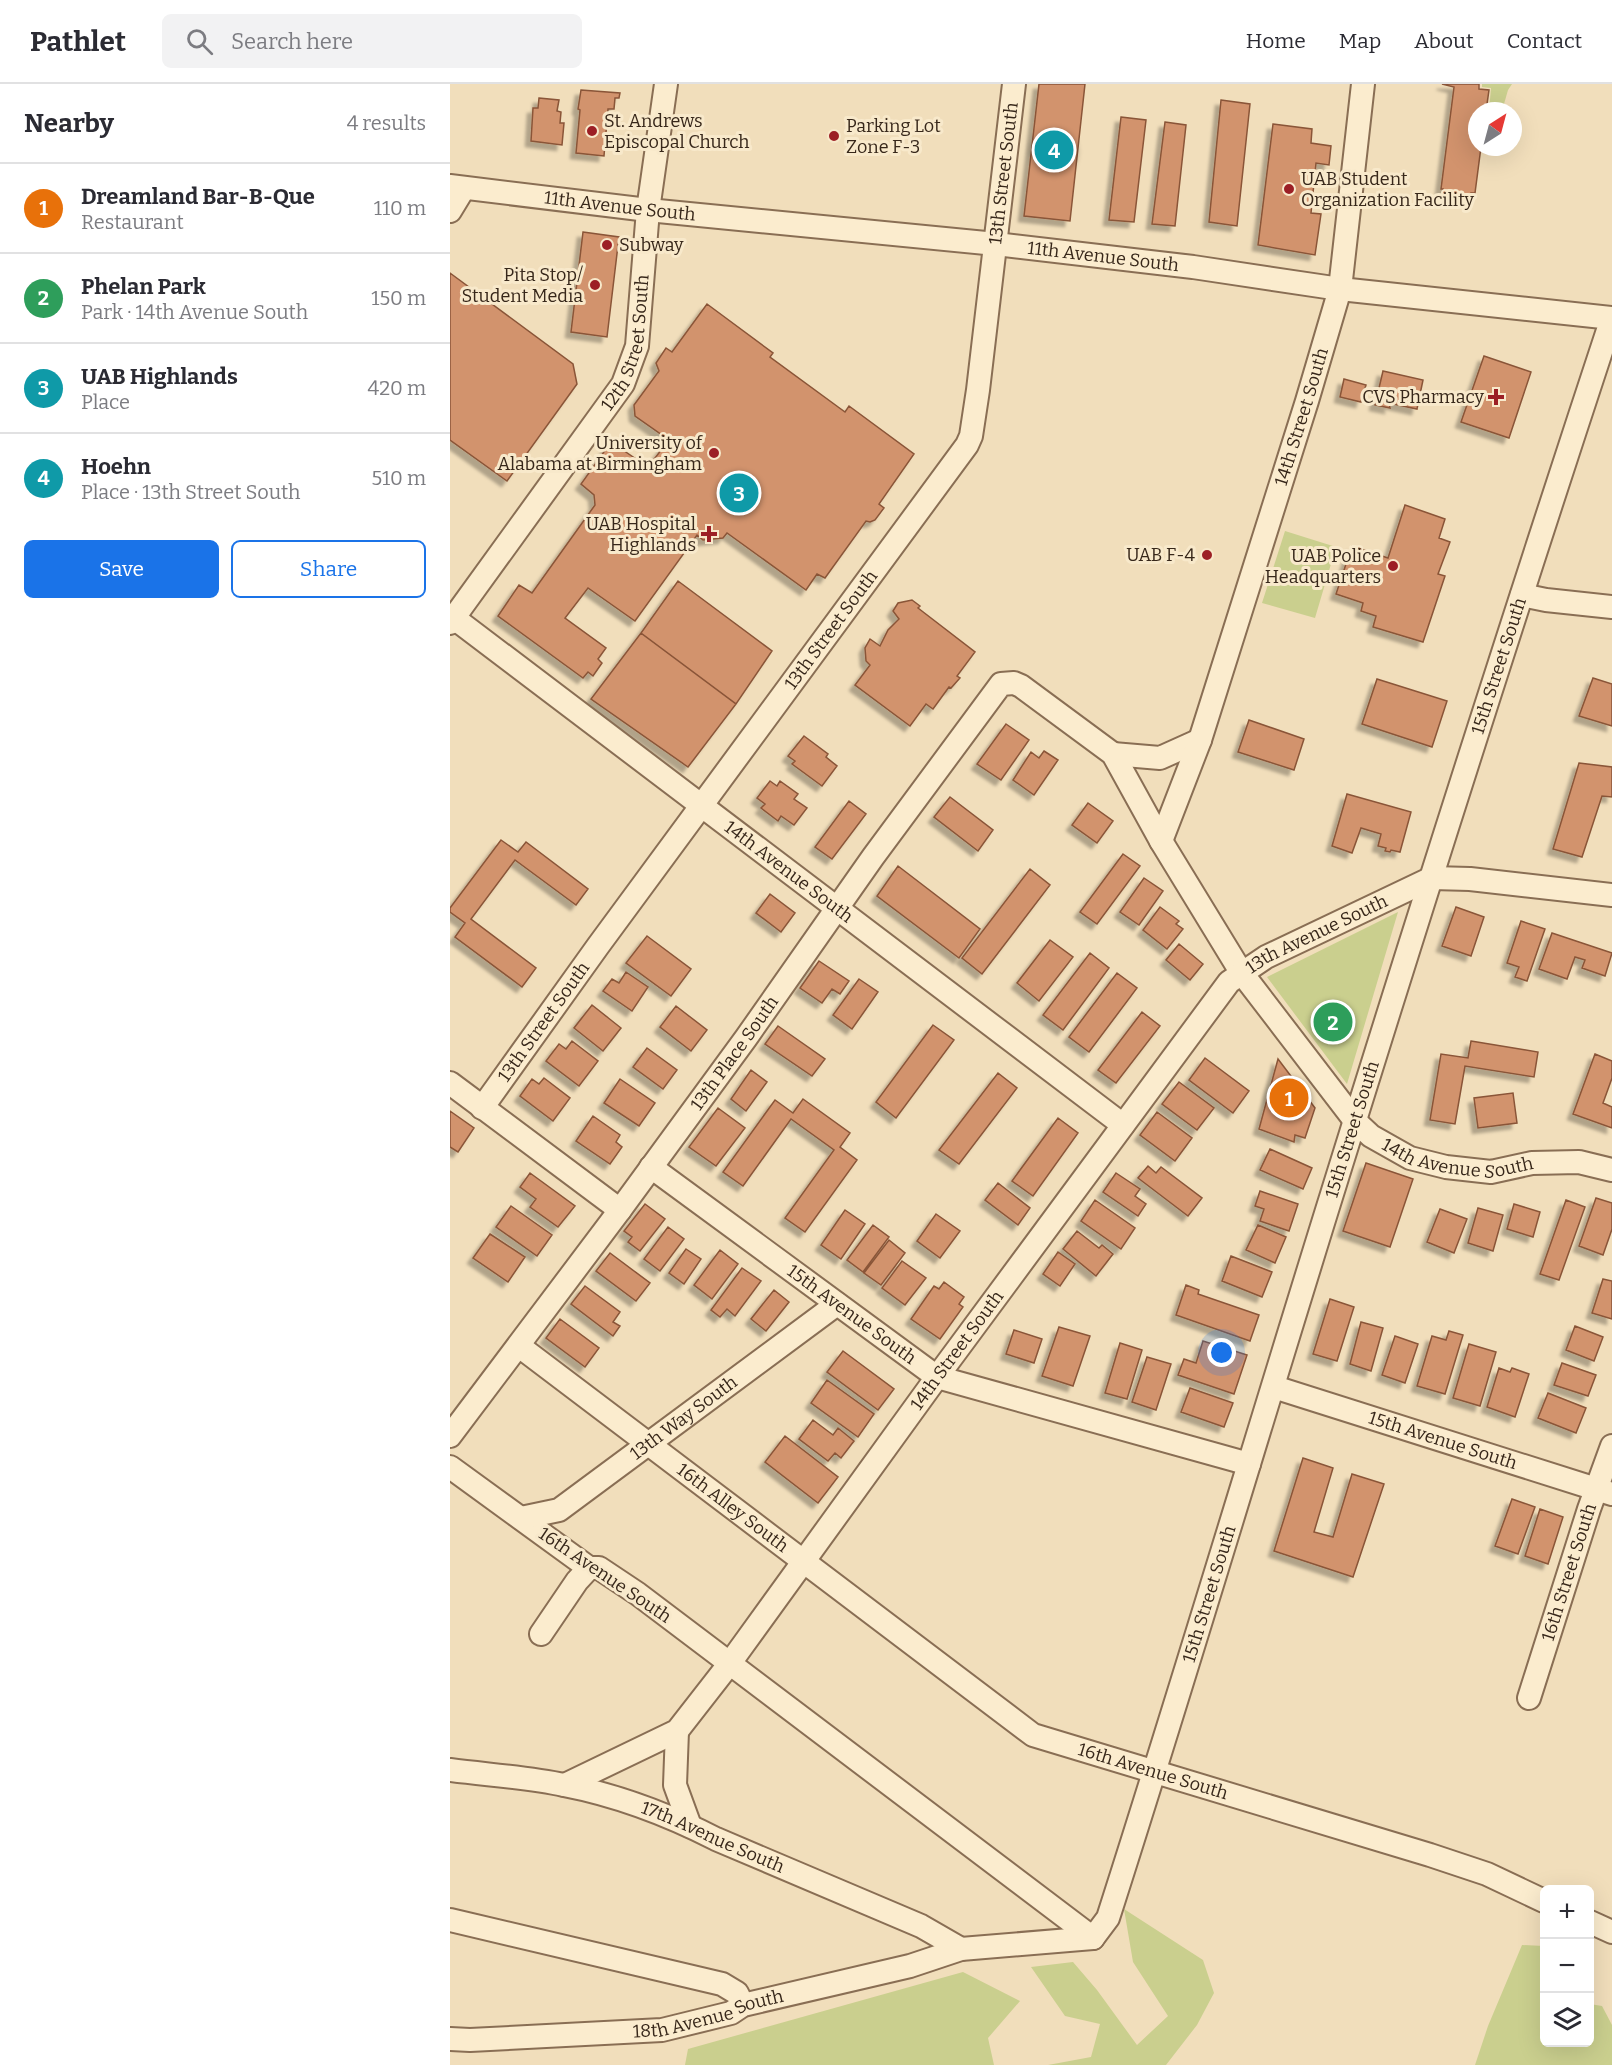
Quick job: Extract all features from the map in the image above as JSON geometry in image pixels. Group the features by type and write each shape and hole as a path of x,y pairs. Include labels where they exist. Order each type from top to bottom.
{"street":[{"name":"12th Street South","path":"452,621 623,384 637,346 648,210 666,84"},
{"name":"13th Street South","path":"482,1107 967,445 971,436 978,390 1014,84"},
{"name":"14th Street South","path":"1161,841 1200,740 1340,290 1363,84"},
{"name":"11th Avenue South","path":"457,187 648,210 996,244 1193,267 1340,290 1612,318"},
{"path":"450,211 457,187"},
{"name":"15th Street South","path":"1092,1938 1108,1918 1155,1772 1432,878 1612,318"},
{"path":"1522,595 1612,607"},
{"name":"14th Avenue South","path":"452,621 702,805 1123,1125"},
{"name":"13th Place South","path":"450,1436 620,1210 996,690 1001,684 1021,686"},
{"name":"13th Avenue South","path":"1021,686 1113,754 1161,841 1241,972 1266,957 1432,878 1470,879 1612,895"},
{"path":"1113,754 1160,758 1200,740"},
{"name":"14th Street South","path":"565,1785 677,1731 730,1663 937,1377 1229,982 1241,972"},
{"name":"14th Avenue South","path":"1241,972 1356,1122 1371,1136 1410,1158 1446,1167 1491,1172 1532,1163 1579,1162 1612,1170"},
{"path":"450,1083 620,1210"},
{"name":"15th Avenue South","path":"651,1167 937,1377 1249,1464"},
{"name":"13th Way South","path":"521,1518 559,1510 837,1304"},
{"name":"16th Alley South","path":"519,1346 804,1560"},
{"name":"15th Avenue South","path":"1274,1387 1605,1492"},
{"name":"16th Street South","path":"1529,1698 1605,1492 1612,1446"},
{"name":"16th Avenue South","path":"450,1467 590,1568 599,1568 638,1593 730,1663"},
{"name":"16th Avenue South","path":"804,1560 1033,1735 1442,1859 1487,1874 1540,1899"},
{"path":"542,1634 577,1581 590,1568"},
{"path":"730,1663 1092,1938"},
{"path":"677,1731 675,1785 690,1827"},
{"name":"17th Avenue South","path":"450,1770 565,1785 609,1796 690,1827 921,1926 961,1949"},
{"path":"450,1920 722,1984 737,1993 743,2005"},
{"path":"1594,1924 1612,1932"},
{"path":"961,1949 1092,1938"},
{"name":"18th Avenue South","path":"450,2039 470,2040 662,2030 732,2013 743,2005 910,1966 961,1949"}],"green space":[{"path":"1482,84 1512,84 1505,102 1490,102 1491,88 1482,87"},
{"path":"1285,531 1336,547 1315,618 1262,603"},
{"path":"1398,912 1347,1084 1267,977"},
{"path":"1124,1909 1203,1960 1214,1993 1197,2025 1166,2065 1048,2065 1091,2057 1100,2024 1065,2016 1031,1967 1073,1962 1097,1990 1137,2045 1168,2016 1133,1962"},
{"path":"1522,1945 1540,1946 1540,2047 1594,2047 1594,2005 1602,2006 1612,2025 1612,2065 1475,2065 1488,2026"},
{"path":"963,1972 1020,2001 988,2038 994,2065 685,2065 688,2049"}],"building":[{"path":"1039,84 1085,84 1070,221 1024,216"},
{"path":"1442,84 1479,84 1479,89 1489,90 1487,102 1468,102 1468,156 1480,156 1475,193 1471,193 1471,199 1442,195 1443,189 1441,189 1454,87"},
{"name":"St. Andrews Episcopal Church","path":"581,90 620,93 619,98 615,98 614,109 608,109 604,156 576,153"},
{"path":"539,98 559,100 557,111 561,112 560,123 564,123 562,145 531,141 533,108 538,108"},
{"path":"1221,100 1250,104 1237,226 1209,222"},
{"path":"1121,117 1146,120 1134,222 1109,220"},
{"path":"1165,122 1186,125 1175,226 1152,224"},
{"name":"UAB Student Organization Facility","path":"1273,124 1312,129 1311,143 1331,146 1329,165 1316,163 1311,213 1321,214 1315,255 1258,245"},
{"name":"Pita Stop/ Student Media","path":"583,232 619,237 607,337 571,332"},
{"path":"450,273 573,364 577,384 507,481 450,440"},
{"path":"707,304 773,353 770,357 845,412 849,406 914,454 879,504 884,508 875,520 866,521 825,578 817,574 806,590 727,533 723,538 703,540 697,535 635,621 588,588 565,618 606,648 598,659 602,663 593,676 588,672 583,678 498,616 519,585 532,593 595,505 594,495 581,484 611,442 648,467 669,440 635,416 634,405 659,371 656,363 666,348 672,352"},
{"name":"CVS Pharmacy","path":"1484,356 1531,372 1509,438 1461,422"},
{"path":"1383,371 1423,380 1417,409 1389,403 1390,408 1375,405"},
{"path":"1344,379 1366,385 1361,402 1340,397"},
{"name":"UAB Police Headquarters","path":"1405,505 1445,519 1439,538 1450,542 1438,574 1445,576 1423,642 1373,627 1376,616 1361,611 1363,603 1336,594 1352,546 1388,558"},
{"path":"678,581 772,651 736,704 641,633"},
{"path":"912,600 920,606 918,608 975,652 957,676 960,678 951,688 949,687 933,709 926,704 910,726 855,685 870,665 866,661 865,648 870,639 880,646 888,630 899,619 893,611 898,603"},
{"path":"641,633 736,704 688,767 591,699"},
{"path":"1593,678 1612,684 1612,726 1579,716"},
{"path":"1377,679 1447,701 1432,747 1362,724"},
{"path":"1249,720 1304,739 1294,770 1238,752"},
{"path":"1006,724 1029,740 1001,780 977,764"},
{"path":"804,736 828,754 826,757 837,766 822,786 792,764 795,761 788,756"},
{"path":"1044,751 1058,760 1034,795 1013,780 1031,752 1039,758"},
{"path":"1579,763 1612,767 1612,797 1602,796 1582,857 1553,849"},
{"path":"770,781 777,786 780,781 798,794 794,799 807,808 794,825 781,816 778,821 761,808 765,804 757,798"},
{"path":"1347,794 1411,812 1400,852 1385,851 1386,848 1378,846 1381,834 1361,828 1352,853 1332,846"},
{"path":"950,797 993,830 978,851 934,817"},
{"path":"849,801 866,814 832,859 815,847"},
{"path":"1088,803 1113,821 1097,843 1072,825"},
{"path":"501,840 518,852 526,842 588,889 576,905 515,860 471,919 536,968 522,987 455,937 465,923 450,912 450,908"},
{"path":"1123,854 1140,866 1097,924 1080,912"},
{"path":"898,866 980,929 959,958 877,896"},
{"path":"1030,869 1050,885 982,974 962,958"},
{"path":"1144,878 1163,891 1139,925 1120,912"},
{"path":"770,894 795,913 781,932 756,913"},
{"path":"1160,907 1179,921 1176,924 1183,929 1167,949 1143,930"},
{"path":"1456,907 1484,917 1471,956 1442,946"},
{"path":"1521,921 1545,929 1527,981 1515,977 1519,967 1507,963"},
{"path":"1552,933 1612,953 1605,976 1582,968 1585,960 1575,957 1567,979 1539,969"},
{"path":"647,936 691,969 671,996 626,963"},
{"path":"1050,940 1073,957 1039,1001 1017,983"},
{"path":"1179,944 1203,964 1190,980 1166,960"},
{"path":"1090,953 1109,968 1063,1030 1043,1015"},
{"path":"819,961 849,981 840,994 832,989 822,1003 800,988"},
{"path":"626,972 648,987 632,1011 603,991 612,979 619,983"},
{"path":"1117,973 1137,988 1089,1052 1069,1037"},
{"path":"859,979 878,992 852,1029 833,1015"},
{"path":"592,1005 621,1028 603,1051 574,1028"},
{"path":"676,1006 707,1030 691,1051 660,1027"},
{"path":"1142,1012 1160,1026 1116,1083 1098,1070"},
{"path":"933,1025 954,1040 896,1118 876,1102"},
{"path":"778,1026 825,1059 812,1076 765,1044"},
{"path":"572,1041 598,1061 579,1086 546,1061 559,1044 566,1049"},
{"path":"1471,1041 1538,1052 1534,1077 1465,1066 1455,1124 1430,1120 1441,1054 1468,1058"},
{"path":"647,1048 677,1070 663,1089 633,1067"},
{"path":"1595,1054 1612,1061 1612,1078 1603,1103 1612,1107 1612,1128 1573,1114"},
{"path":"1205,1058 1249,1091 1233,1113 1189,1080"},
{"path":"1278,1059 1315,1108 1305,1138 1295,1135 1294,1142 1259,1129"},
{"path":"751,1070 767,1082 746,1111 731,1099"},
{"path":"998,1073 1017,1088 959,1164 939,1150"},
{"path":"544,1078 570,1098 553,1121 520,1096 532,1079 539,1084"},
{"path":"620,1079 655,1103 639,1126 604,1103"},
{"path":"1179,1082 1214,1108 1197,1130 1162,1104"},
{"path":"1513,1093 1517,1123 1478,1128 1474,1098"},
{"path":"803,1099 850,1133 840,1147 857,1160 805,1232 785,1218 834,1150 791,1119 743,1186 723,1172 775,1100 793,1113"},
{"path":"718,1108 745,1128 716,1166 689,1147"},
{"path":"450,1111 474,1128 458,1152 450,1147"},
{"path":"1157,1112 1192,1138 1175,1161 1140,1135"},
{"path":"593,1116 620,1135 616,1142 622,1147 610,1164 576,1141"},
{"path":"1058,1118 1078,1133 1033,1196 1012,1181"},
{"path":"1270,1149 1312,1168 1303,1189 1260,1170"},
{"path":"1366,1163 1413,1179 1390,1247 1343,1231"},
{"path":"1148,1166 1156,1173 1161,1167 1202,1198 1188,1216 1138,1178"},
{"path":"530,1173 575,1206 558,1227 530,1207 536,1199 520,1187"},
{"path":"1116,1173 1140,1189 1135,1196 1146,1204 1138,1216 1103,1192"},
{"path":"998,1183 1030,1208 1018,1225 985,1200"},
{"path":"1260,1191 1298,1204 1289,1231 1260,1221 1264,1209 1255,1206"},
{"path":"1596,1198 1612,1203 1612,1229 1603,1255 1579,1246"},
{"path":"1095,1200 1135,1228 1121,1249 1081,1221"},
{"path":"1566,1200 1585,1207 1559,1280 1540,1274"},
{"path":"645,1204 665,1219 640,1251 628,1242 632,1237 624,1231"},
{"path":"1514,1204 1540,1212 1533,1237 1507,1229"},
{"path":"511,1206 552,1235 537,1256 496,1227"},
{"path":"1478,1208 1503,1215 1493,1251 1468,1243"},
{"path":"1440,1209 1467,1219 1454,1253 1427,1242"},
{"path":"845,1210 865,1224 841,1259 821,1245"},
{"path":"936,1214 960,1231 940,1258 917,1241"},
{"path":"873,1225 889,1237 863,1272 847,1260"},
{"path":"1258,1225 1286,1237 1275,1263 1246,1250"},
{"path":"668,1227 684,1239 660,1271 644,1259"},
{"path":"1077,1231 1099,1248 1102,1245 1113,1254 1096,1276 1063,1249"},
{"path":"490,1234 525,1257 508,1282 473,1258"},
{"path":"889,1240 905,1253 881,1285 864,1273"},
{"path":"686,1249 701,1259 684,1284 669,1273"},
{"path":"720,1250 738,1264 712,1299 694,1285"},
{"path":"1058,1252 1075,1264 1060,1286 1043,1274"},
{"path":"610,1253 650,1283 636,1301 596,1271"},
{"path":"1231,1256 1272,1272 1262,1297 1222,1281"},
{"path":"902,1261 926,1278 905,1305 882,1288"},
{"path":"742,1268 761,1281 735,1316 727,1309 720,1317 711,1310"},
{"path":"1603,1279 1612,1281 1612,1319 1592,1313"},
{"path":"944,1282 964,1297 959,1304 963,1307 940,1339 911,1319 934,1286 939,1289"},
{"path":"1186,1285 1199,1290 1198,1294 1259,1315 1250,1341 1176,1315"},
{"path":"585,1286 620,1312 613,1322 620,1326 613,1336 571,1304"},
{"path":"774,1290 789,1302 766,1331 751,1319"},
{"path":"1330,1299 1354,1307 1337,1361 1313,1354"},
{"path":"560,1319 599,1348 585,1367 546,1338"},
{"path":"1361,1322 1383,1328 1371,1371 1350,1364"},
{"path":"1575,1326 1603,1337 1594,1361 1566,1350"},
{"path":"1059,1327 1090,1336 1073,1386 1042,1376"},
{"path":"1014,1330 1042,1339 1034,1363 1006,1354"},
{"path":"1449,1331 1463,1335 1445,1394 1417,1386 1432,1336 1446,1340"},
{"path":"1395,1336 1418,1344 1405,1383 1382,1375"},
{"path":"1203,1341 1247,1355 1234,1394 1178,1375 1184,1359 1196,1363"},
{"path":"1120,1343 1142,1350 1127,1399 1105,1393"},
{"path":"1469,1344 1496,1352 1480,1406 1453,1398"},
{"path":"843,1351 894,1389 878,1410 827,1372"},
{"path":"1147,1357 1171,1364 1156,1410 1132,1402"},
{"path":"1562,1363 1596,1375 1588,1396 1554,1385"},
{"path":"1499,1368 1510,1372 1512,1368 1529,1374 1515,1417 1487,1407"},
{"path":"827,1380 874,1414 858,1437 811,1403"},
{"path":"1190,1388 1233,1403 1224,1427 1181,1412"},
{"path":"1548,1393 1586,1408 1576,1433 1538,1418"},
{"path":"813,1420 833,1435 838,1428 854,1441 841,1458 835,1453 828,1461 799,1439"},
{"path":"785,1436 838,1477 818,1503 765,1462"},
{"path":"1303,1458 1333,1468 1314,1532 1333,1537 1352,1474 1384,1484 1353,1577 1274,1551"},
{"path":"1512,1499 1535,1507 1518,1554 1495,1546"},
{"path":"1540,1509 1563,1517 1548,1564 1525,1556"}],"place":[{"name":"St. Andrews Episcopal Church","path":"592,131"},
{"name":"Parking Lot Zone F-3","path":"834,136"},
{"name":"Hoehn","path":"1054,150"},
{"name":"UAB Student Organization Facility","path":"1289,189"},
{"name":"Subway","path":"607,245"},
{"name":"Pita Stop/ Student Media","path":"595,285"},
{"name":"CVS Pharmacy","path":"1496,397"},
{"name":"University of Alabama at Birmingham","path":"714,453"},
{"name":"UAB Highlands","path":"739,493"},
{"name":"UAB Hospital Highlands","path":"709,534"},
{"name":"UAB F-4","path":"1207,555"},
{"name":"UAB Police Headquarters","path":"1393,566"},
{"name":"Phelan Park","path":"1333,1022"},
{"name":"Dreamland Bar-B-Que","path":"1289,1098"}]}
